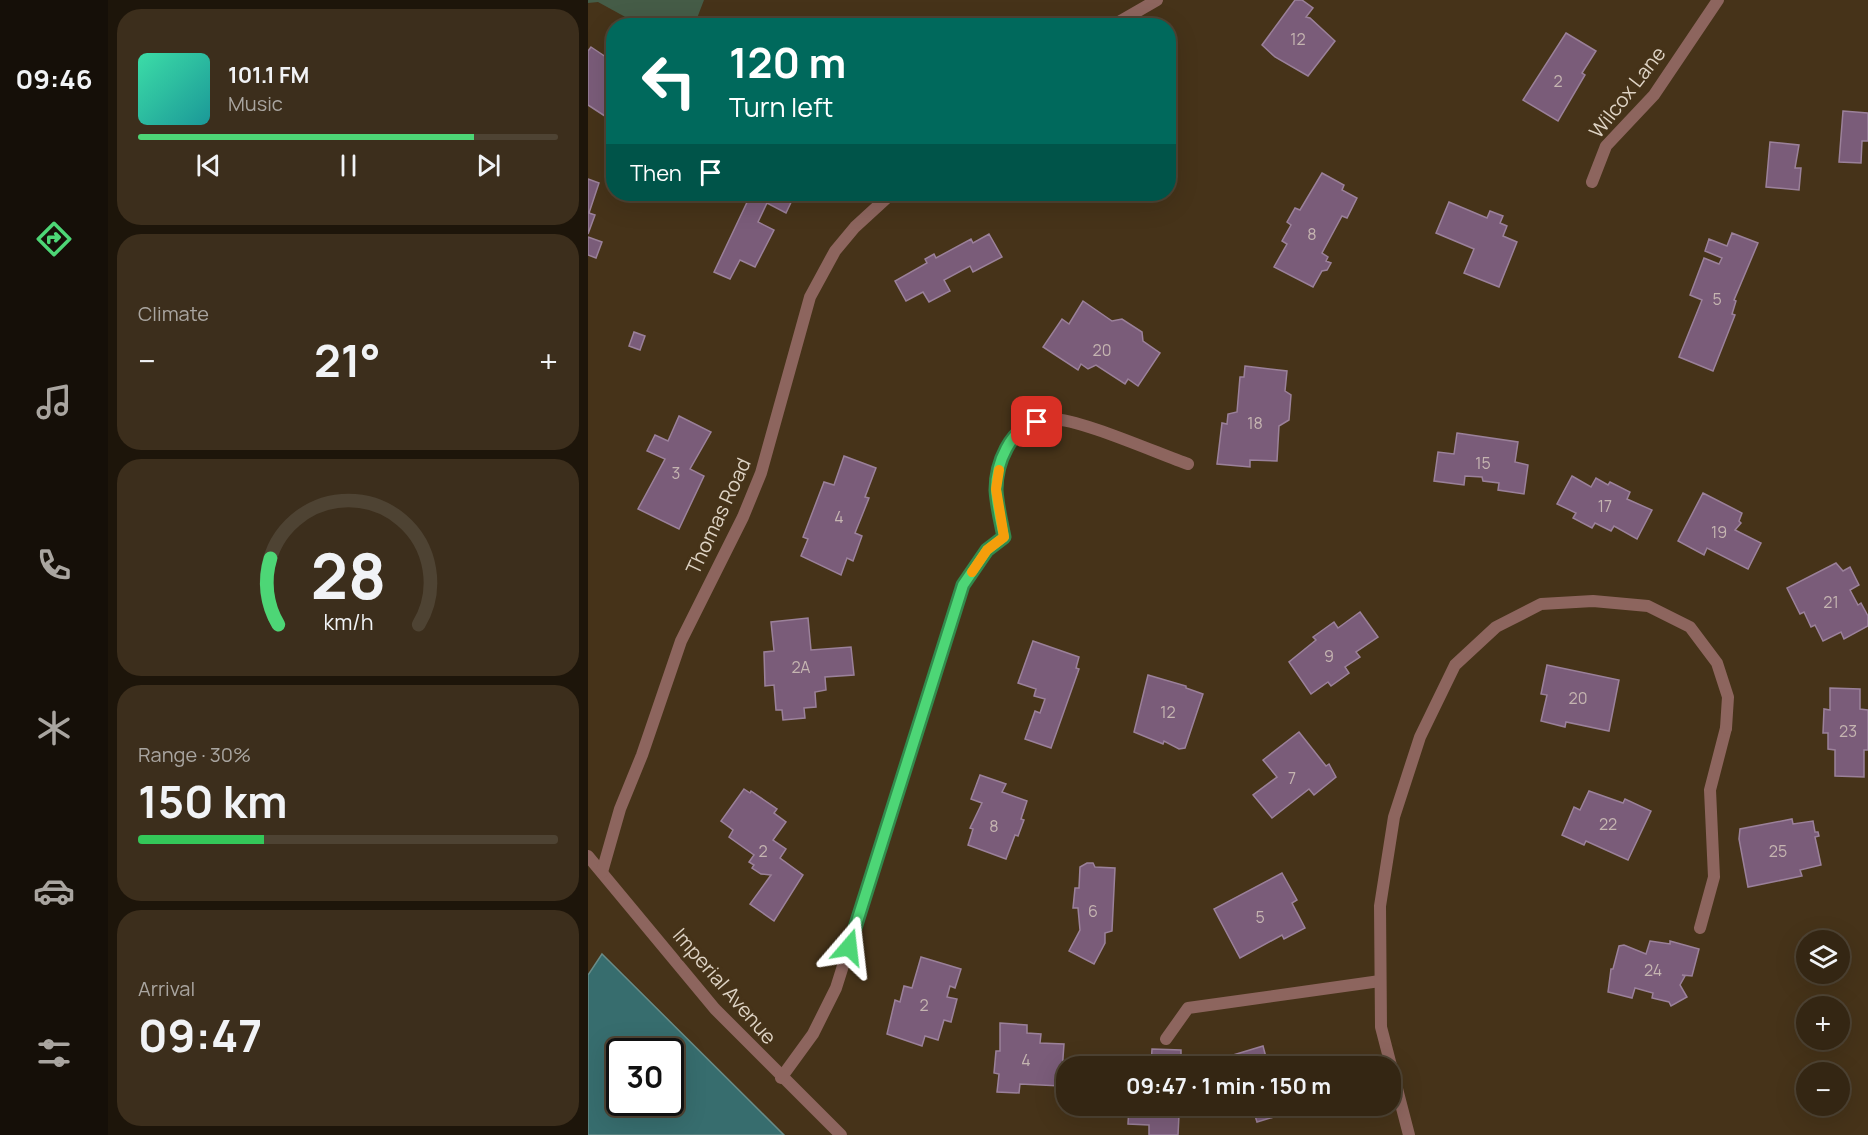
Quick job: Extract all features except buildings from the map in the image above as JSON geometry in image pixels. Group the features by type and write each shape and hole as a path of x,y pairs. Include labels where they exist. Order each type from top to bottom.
{"street":[{"path":"1126,18 1157,0"},
{"name":"Wilcox Lane","path":"1592,182 1606,146 1654,95 1718,0"},
{"name":"Thomas Road","path":"602,872 620,809 642,755 688,624 730,544 761,473 810,297 825,267 841,243 884,201"},
{"path":"782,1078 813,1034 836,988 963,585 987,550 1004,537 996,489 1001,462 1012,439 1025,425 1050,418 1071,422 1188,464"},
{"path":"1409,1135 1381,1027 1380,906 1390,839 1394,817 1419,737 1455,665 1496,627 1541,604 1593,601 1648,606 1690,627 1717,663 1728,697 1726,728 1710,790 1714,877 1700,928"},
{"name":"Imperial Avenue","path":"588,856 709,1001 782,1078 842,1135"},
{"path":"1166,1039 1188,1008 1380,981"}],"green space":[{"path":"588,0 704,0 697,18 627,18 598,2 588,3"}],"water":[{"path":"602,954 784,1135 588,1135 588,975"}],"slow traffic":[{"path":"972,572 987,550 1004,537 996,489 999,470"}],"route":[{"path":"849,947 963,585 987,550 1004,537 996,489 1001,462 1012,439 1025,425 1037,422"}]}
